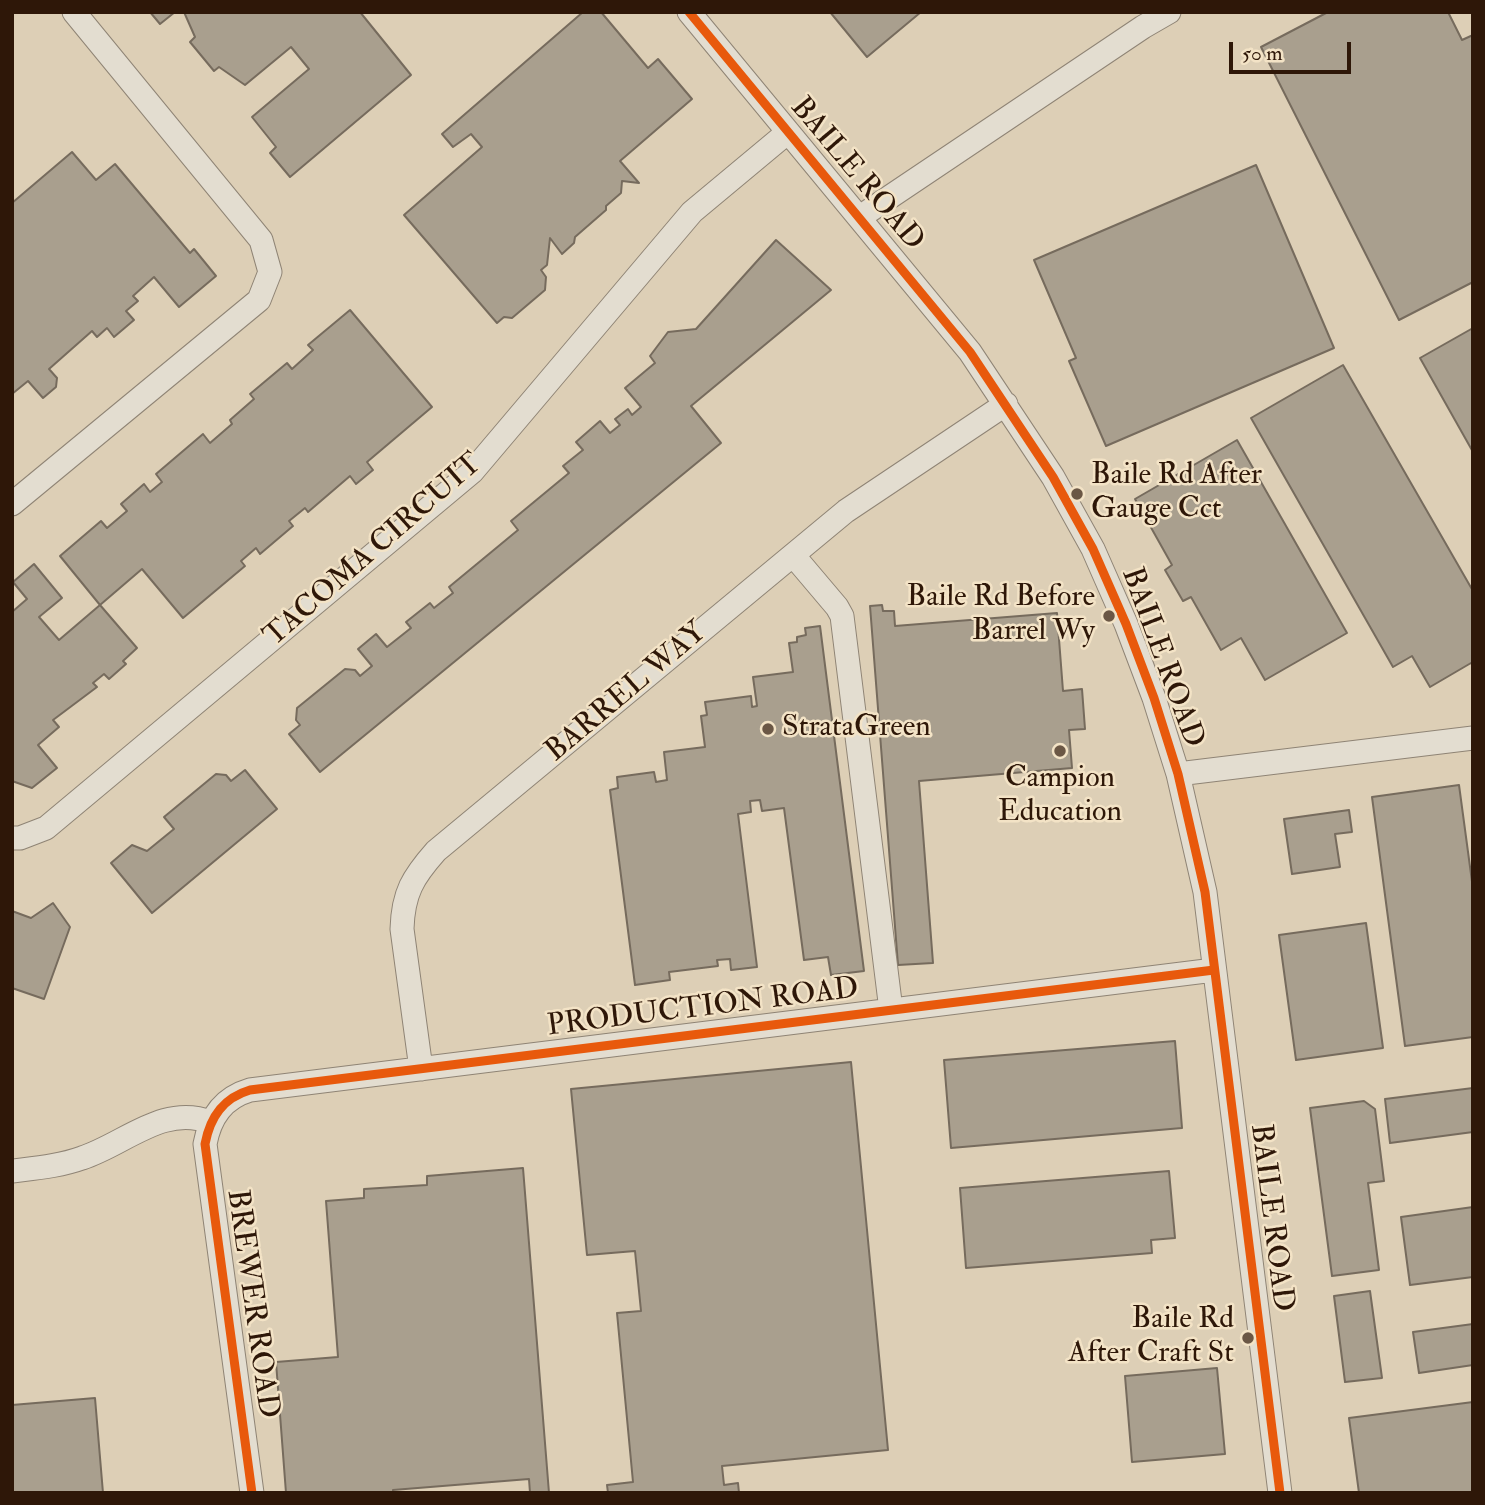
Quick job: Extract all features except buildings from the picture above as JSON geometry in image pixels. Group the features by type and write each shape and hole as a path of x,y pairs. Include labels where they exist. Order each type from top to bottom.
{"street":[{"path":"12,504 259,300 270,272 261,240 74,12"},
{"name":"BAILE ROAD","path":"689,12 970,352 1054,477 1093,549 1126,624 1154,698 1178,774 1205,892 1280,1493"},
{"path":"860,217 1169,12"},
{"name":"TACOMA CIRCUIT","path":"12,838 20,838 46,828 472,472 692,212 788,131"},
{"name":"BARREL WAY","path":"421,1069 402,929 403,907 418,872 436,851 846,510 1006,404"},
{"path":"793,555 842,615 891,1010"},
{"path":"1178,774 1473,738"},
{"name":"PRODUCTION ROAD","path":"210,1122 226,1102 250,1090 1214,970"},
{"path":"12,1171 80,1159 157,1122 178,1117 199,1118 210,1122"},
{"name":"BREWER ROAD","path":"210,1122 205,1144 207,1164 252,1493"}],"cycle path":[{"path":"689,12 970,352 1053,477 1093,549 1126,624 1154,698 1178,774 1205,892 1280,1493"},
{"path":"252,1493 205,1144 214,1117 232,1098 250,1090 1214,970"}],"place":[{"name":"Baile Rd After Gauge Cct","path":"1077,494"},
{"name":"Baile Rd Before Barrel Wy","path":"1109,616"},
{"name":"StrataGreen","path":"768,729"},
{"name":"Campion Education","path":"1060,751"},
{"name":"Baile Rd After Craft St","path":"1248,1338"}]}
